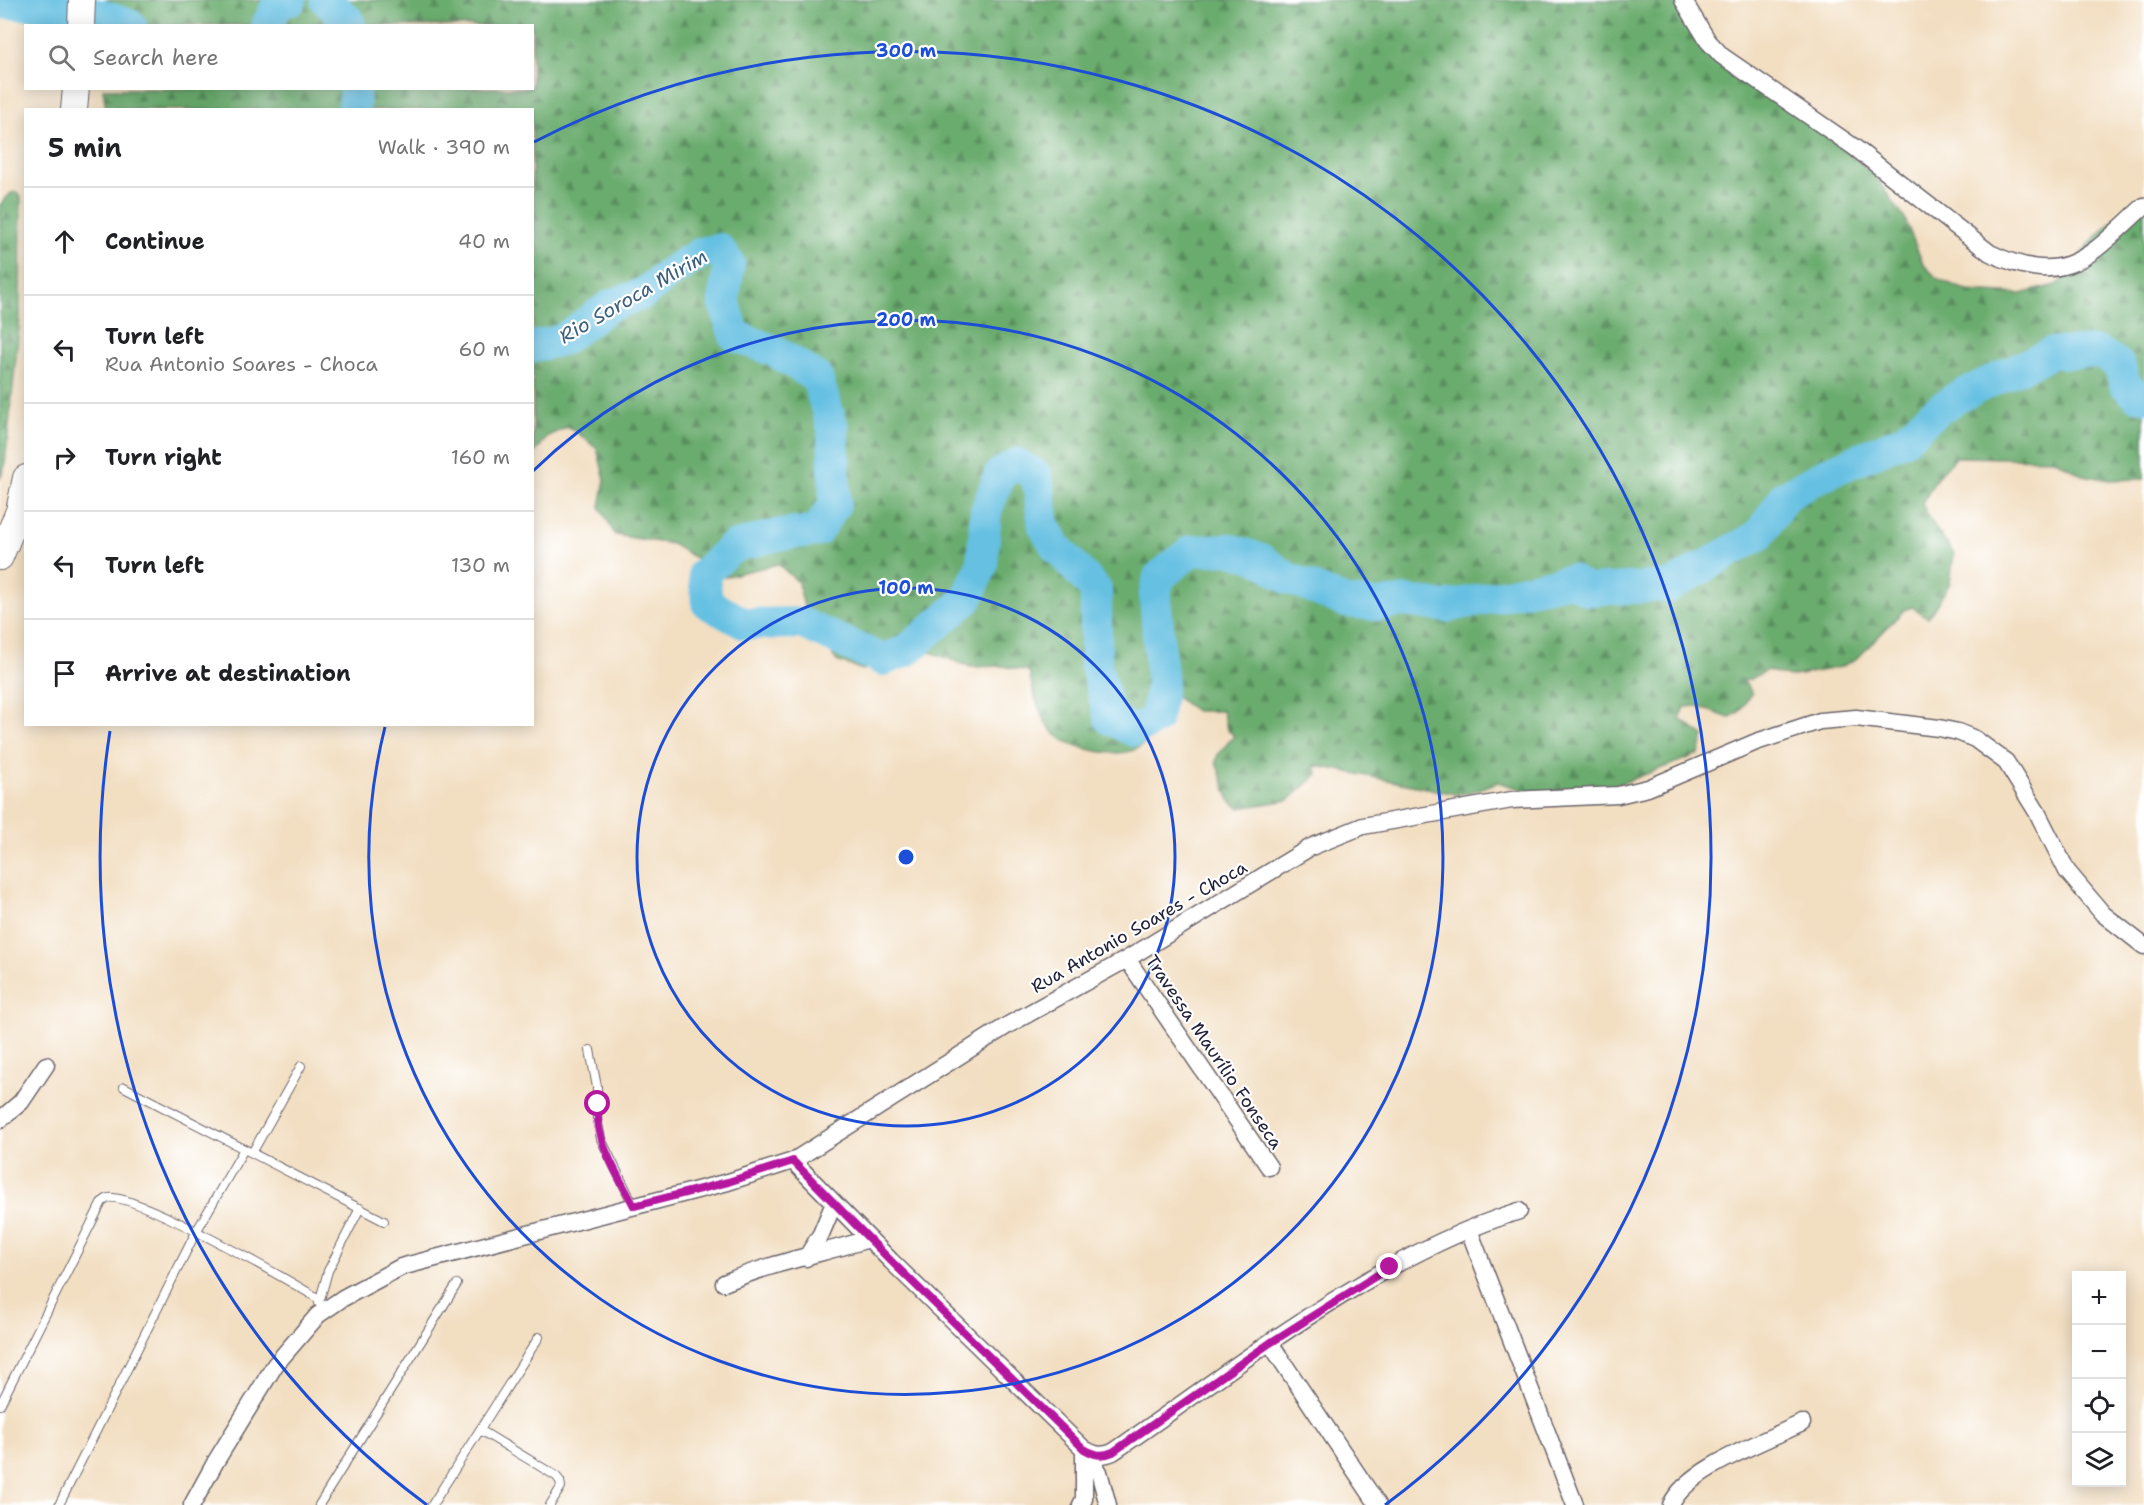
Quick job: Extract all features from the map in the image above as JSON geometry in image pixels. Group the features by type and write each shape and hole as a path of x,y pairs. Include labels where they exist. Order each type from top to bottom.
{"main road":[{"path":"81,24 82,0"},
{"path":"0,557 9,513 24,482"}],"street":[{"path":"1683,0 1708,41 1722,56 1854,147 1990,253 2037,269 2073,263 2094,252 2144,206"},
{"name":"Rua Antonio Soares - Choca","path":"192,1505 275,1365 318,1307 343,1298 401,1267 728,1182 793,1161 1008,1025 1127,959 1311,847 1338,834 1363,826 1512,800 1618,795 1648,788 1767,738 1821,721 1856,718 1958,732 1991,749 2006,762 2037,812 2067,871 2103,914 2144,946"},
{"name":"Travessa Maurílio Fonseca","path":"1127,959 1269,1167"},
{"path":"0,1120 21,1102 46,1065"},
{"path":"793,1161 869,1239 1084,1449 1099,1472 1108,1505"},
{"path":"806,1258 834,1203"},
{"path":"1084,1449 1103,1456 1113,1452 1270,1343 1390,1267 1469,1230 1519,1211"},
{"path":"1469,1230 1575,1505"},
{"path":"724,1283 762,1267 806,1258 869,1239"},
{"path":"1270,1343 1378,1505"},
{"path":"1671,1505 1676,1494 1700,1473 1802,1423"},
{"path":"1081,1505 1084,1499 1084,1449"}],"lane":[{"path":"590,1050 597,1087 597,1120 602,1139 634,1206"},
{"path":"59,1505 196,1232 301,1066"},
{"path":"124,1087 384,1221"},
{"path":"0,1405 102,1202 114,1196 124,1199 196,1232 264,1266 318,1307 328,1271 360,1208"},
{"path":"319,1505 457,1284"},
{"path":"432,1505 538,1337"},
{"path":"480,1430 560,1481 561,1487 550,1505"}],"green space":[{"path":"106,0 1678,0 1691,28 1873,173 1905,219 1923,264 1938,279 1968,291 2021,294 2059,284 2087,247 2144,194 2144,479 2110,480 2082,475 2054,459 1956,457 1938,476 1922,504 1937,531 1954,554 1950,583 1928,618 1912,607 1904,610 1859,657 1841,667 1789,677 1767,670 1749,680 1743,680 1752,693 1739,712 1729,718 1697,706 1685,707 1680,719 1704,736 1699,754 1607,789 1553,799 1498,782 1468,793 1455,794 1314,765 1318,774 1289,800 1240,808 1230,801 1216,762 1218,754 1234,736 1227,729 1222,711 1196,711 1167,691 1162,704 1160,726 1155,734 1141,746 1122,753 1084,748 1063,739 1049,728 1032,687 1029,671 1002,666 971,667 919,648 890,656 863,670 837,661 820,638 805,611 798,582 778,564 719,578 699,560 672,544 615,535 600,507 605,479 597,449 577,432 567,427 548,436 534,454 534,108 106,108 103,90 534,90 534,24 103,24"},
{"path":"17,192 21,197 20,318 5,465 0,479 0,205 11,193"}],"waterway":[{"name":"Rio Soroca Mirim","path":"268,24 279,2 291,0"},
{"name":"Rio Soroca Mirim","path":"326,0 350,24"},
{"name":"Rio Soroca Mirim","path":"0,3 50,6 83,11 126,24"},
{"name":"Rio Soroca Mirim","path":"354,108 355,90"},
{"name":"Rio Soroca Mirim","path":"534,347 562,340 611,305 643,294 671,272 701,253 719,249 729,263 724,301 735,336 775,351 817,378 833,428 835,504 817,531 777,535 733,547 704,573 707,603 745,624 801,623 883,660 906,651 967,599 982,565 986,511 1000,474 1017,464 1037,476 1044,526 1057,548 1096,590 1096,665 1110,719 1134,731 1156,719 1162,684 1155,594 1159,577 1191,551 1229,549 1262,560 1288,578 1346,602 1378,605 1406,601 1446,607 1571,580 1588,590 1671,586 1759,535 1785,496 1829,472 1905,439 1931,415 1956,398 2051,353 2098,352 2119,365 2125,384 2136,395 2144,396"}],"route":[{"path":"598,1104 597,1120 602,1139 634,1206 728,1182 793,1161 891,1261 1084,1449 1094,1455 1103,1456 1113,1452 1270,1343 1390,1267"}]}
